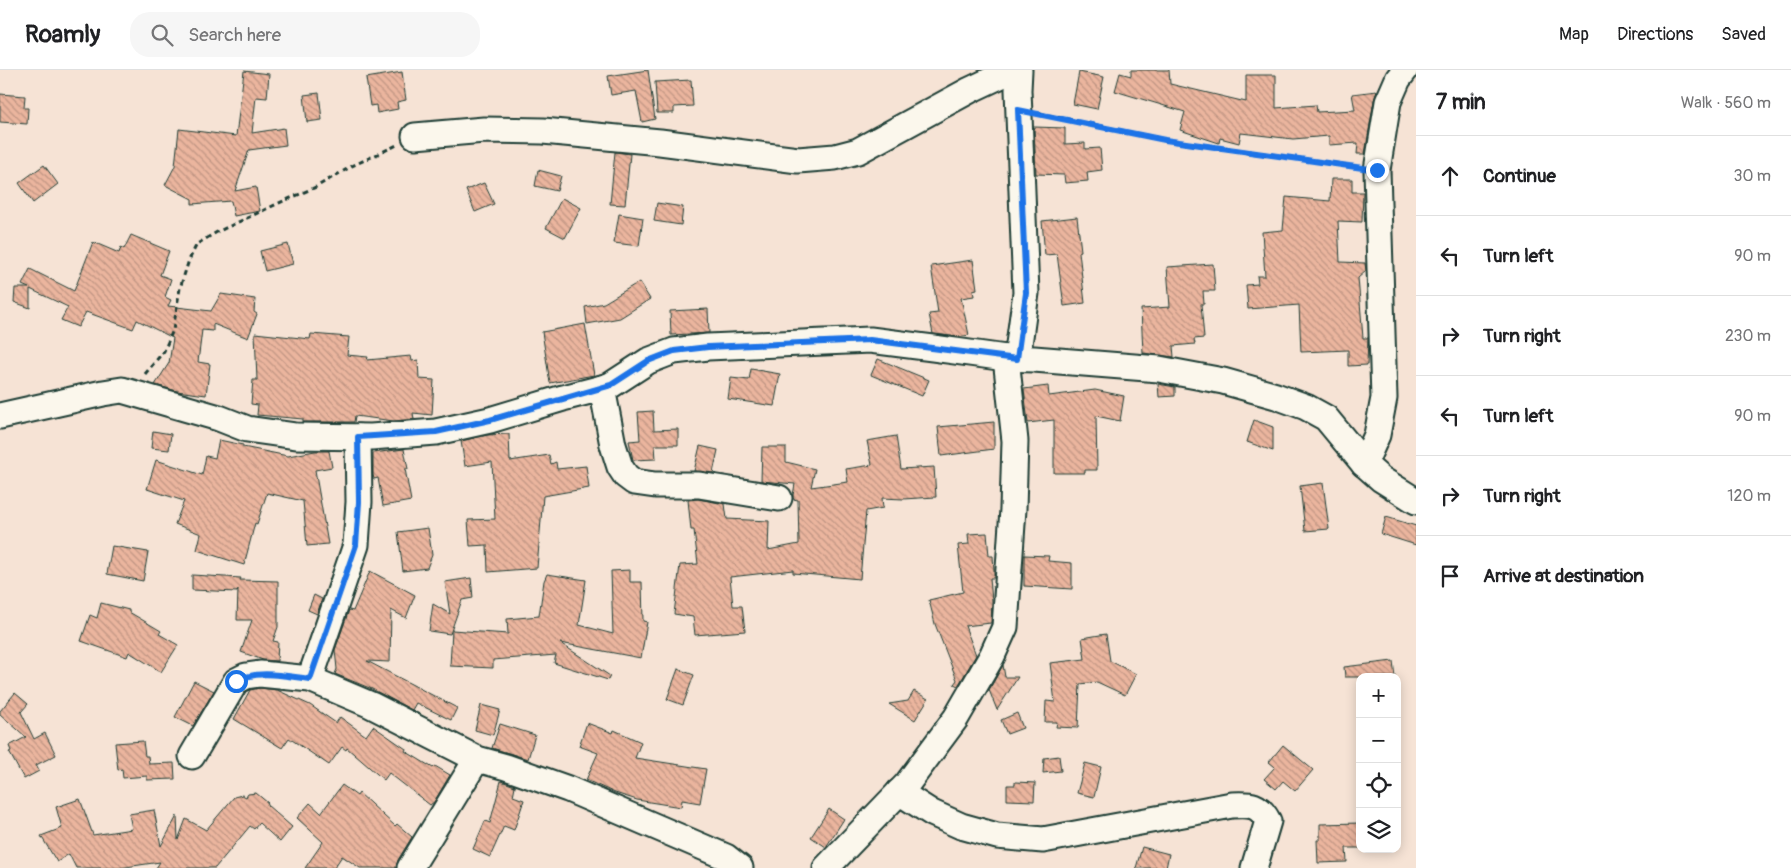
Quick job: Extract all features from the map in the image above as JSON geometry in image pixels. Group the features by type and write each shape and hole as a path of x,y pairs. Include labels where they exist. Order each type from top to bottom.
{"street":[{"path":"415,136 484,130 543,132 660,142 798,160 835,157 858,151 1010,70"},
{"path":"826,868 907,784 956,718 992,656 1005,626 1015,440 1011,359 1026,293 1018,110 1019,70"},
{"path":"1364,464 1377,435 1384,398 1377,170 1388,102 1398,79 1405,70"},
{"path":"0,416 122,390 219,418 247,429 296,436 358,437 436,432 490,420 611,385 648,361 674,351 708,347 870,340 1011,359 1034,359 1159,369 1223,381 1276,396 1306,407 1326,418 1364,464 1381,479 1416,501"},
{"path":"602,388 613,445 620,467 626,476 634,482 655,485 699,485 779,498"},
{"path":"310,679 356,545 359,502 358,437"},
{"path":"192,756 236,681 246,676 260,674 310,679 371,705 476,759 506,767 568,789 726,856 740,868"},
{"path":"410,868 476,759"},
{"path":"899,792 932,812 961,826 997,836 1043,840 1232,805 1250,804 1263,810 1268,821 1254,868"}],"path":[{"path":"1018,110 1165,140 1377,170"},
{"path":"122,390 147,373 164,351 173,330 180,288 189,260 197,244 217,232 316,187 380,151 415,136"}],"building":[{"path":"648,70 655,119 642,122 636,91 611,95 608,76"},
{"path":"1131,70 1169,70 1170,84 1246,102 1246,75 1276,75 1276,108 1316,105 1317,112 1355,110 1352,94 1377,91 1365,154 1357,154 1358,143 1329,145 1329,136 1293,139 1241,133 1239,143 1220,138 1219,143 1180,130 1185,112 1115,91 1120,73 1131,76"},
{"path":"244,71 269,74 267,98 256,97 252,133 284,128 286,145 249,150 235,191 256,187 260,211 234,216 231,201 192,204 192,199 165,185 175,166 179,129 236,136"},
{"path":"402,72 406,100 397,102 398,109 377,113 376,105 370,106 366,78"},
{"path":"1079,72 1104,77 1097,109 1073,104"},
{"path":"691,80 693,106 674,107 674,113 657,113 655,82"},
{"path":"319,93 322,120 307,122 304,95"},
{"path":"0,94 25,96 24,108 28,108 27,124 0,122"},
{"path":"1034,127 1065,128 1065,144 1085,143 1085,149 1100,148 1102,170 1087,172 1088,181 1065,183 1064,175 1036,174"},
{"path":"615,152 630,154 625,205 610,204"},
{"path":"44,165 58,184 33,203 19,183"},
{"path":"538,170 561,176 557,191 535,186"},
{"path":"1331,179 1352,179 1352,192 1363,192 1362,222 1338,221 1340,262 1365,263 1366,271 1358,278 1363,338 1368,338 1367,365 1348,366 1348,350 1301,352 1299,305 1248,309 1246,285 1258,284 1257,276 1265,276 1262,232 1283,230 1286,197 1330,201"},
{"path":"484,183 494,204 475,212 466,190"},
{"path":"562,198 581,208 565,238 546,228"},
{"path":"657,203 683,207 681,225 654,221"},
{"path":"619,214 643,218 639,246 614,243"},
{"path":"1077,217 1085,303 1064,306 1057,254 1045,255 1042,221"},
{"path":"131,235 169,251 160,275 171,279 165,297 171,300 168,306 211,311 221,294 255,299 254,312 257,314 248,338 213,324 213,331 202,330 198,362 210,364 206,395 177,391 155,385 169,363 173,338 137,320 133,329 86,312 78,327 61,320 68,307 30,289 30,308 14,302 15,288 29,288 22,285 30,269 74,291 93,242 119,253 121,247 124,249"},
{"path":"288,244 293,264 265,271 260,251"},
{"path":"973,260 977,289 973,290 974,296 961,298 969,335 959,337 933,334 929,314 938,313 931,266"},
{"path":"1213,264 1215,291 1203,291 1204,304 1201,304 1204,338 1194,339 1195,344 1173,346 1174,357 1143,353 1141,309 1170,307 1167,267"},
{"path":"639,282 650,299 620,318 587,324 585,307 604,303"},
{"path":"708,309 709,333 671,335 670,311"},
{"path":"585,324 594,375 550,383 542,332"},
{"path":"255,333 310,339 311,334 349,337 347,355 368,357 367,360 411,356 412,361 418,360 419,379 434,380 432,415 413,413 414,419 394,421 355,416 354,422 303,422 303,419 257,415 258,405 251,404 253,380 257,380"},
{"path":"878,359 929,380 922,396 871,375"},
{"path":"751,369 780,374 774,406 728,399 731,378 749,380"},
{"path":"1158,384 1175,387 1175,396 1159,397"},
{"path":"1048,386 1049,396 1095,390 1124,396 1120,421 1096,416 1097,470 1085,470 1085,473 1054,473 1054,420 1028,423 1024,389"},
{"path":"653,411 654,430 678,429 678,445 655,445 656,459 633,460 629,441 640,440 638,412"},
{"path":"1254,420 1273,427 1273,451 1247,442"},
{"path":"994,422 994,449 941,456 938,427"},
{"path":"153,431 171,434 169,450 151,448"},
{"path":"509,434 510,461 549,455 551,464 556,462 557,469 586,466 589,488 543,496 537,568 488,572 487,545 470,546 468,520 495,519 492,462 465,466 461,441 487,435"},
{"path":"896,436 901,469 934,467 936,497 882,498 883,508 866,511 860,579 793,573 793,570 730,577 733,606 742,606 745,631 695,635 693,617 674,614 680,565 698,564 694,530 691,530 688,500 698,499 725,504 727,519 769,521 768,550 799,544 798,500 793,499 795,484 761,481 762,447 786,447 786,462 815,469 811,487 848,482 846,469 872,465 867,441"},
{"path":"219,440 288,456 315,451 329,451 332,467 315,470 328,544 307,546 303,501 267,493 257,524 255,523 244,565 197,550 201,534 175,524 184,501 147,489 156,460 202,475 206,456 215,458"},
{"path":"700,446 718,450 713,473 694,471"},
{"path":"404,449 408,469 405,469 411,501 383,506 378,478 374,479 373,475 373,453"},
{"path":"1323,483 1329,529 1305,531 1300,486"},
{"path":"1386,517 1416,526 1416,545 1381,534"},
{"path":"428,528 432,555 427,568 403,571 398,532"},
{"path":"987,533 989,556 993,556 994,570 994,578 990,578 991,623 965,626 976,655 958,686 954,684 957,680 935,624 929,600 963,592 958,545 969,544 968,534"},
{"path":"112,546 148,552 143,581 107,574"},
{"path":"1024,555 1049,556 1048,561 1072,563 1072,589 1024,586"},
{"path":"630,570 630,582 642,582 643,621 647,622 641,658 560,643 610,676 608,680 554,663 556,655 493,660 493,668 450,666 452,630 508,634 507,619 539,616 544,581 547,574 586,580 579,625 613,634 611,571"},
{"path":"370,571 415,595 406,618 391,610 390,662 367,661 457,708 451,720 416,703 412,710 372,689 335,674 337,669 335,650 349,610 353,611"},
{"path":"192,575 241,578 240,580 278,581 278,627 273,641 278,642 277,661 263,660 241,652 252,620 237,620 238,589 237,592 192,590"},
{"path":"471,578 473,598 462,600 450,634 429,631 433,604 450,614 445,582"},
{"path":"314,595 322,599 317,614 308,610"},
{"path":"101,603 129,610 129,612 161,631 159,634 178,645 161,672 129,652 127,657 81,641 90,615 97,618"},
{"path":"1106,634 1110,661 1136,674 1125,695 1097,682 1080,684 1078,728 1056,727 1057,722 1045,722 1046,701 1055,702 1050,663 1085,659 1082,638"},
{"path":"1393,661 1394,673 1356,673 1356,677 1345,677 1344,667"},
{"path":"1003,665 1005,677 1018,677 997,710 989,690"},
{"path":"678,669 694,675 683,705 667,699"},
{"path":"194,681 214,691 193,726 175,717"},
{"path":"260,688 277,690 310,705 336,723 340,717 366,736 373,726 406,749 405,751 433,768 435,766 450,775 434,802 430,805 389,773 384,780 347,748 346,750 342,747 329,765 289,738 282,748 234,719 250,690"},
{"path":"914,691 928,699 915,720 889,704 908,701"},
{"path":"15,693 28,704 21,712 34,739 45,733 56,755 36,765 39,771 24,779 9,752 11,751 9,746 26,737 0,714 0,711"},
{"path":"481,705 500,710 493,735 475,730"},
{"path":"1017,713 1023,728 1007,734 1001,720"},
{"path":"587,723 613,733 614,730 641,742 635,758 706,769 700,803 682,800 681,807 637,800 615,793 586,780 598,753 579,746"},
{"path":"500,724 535,735 528,759 492,748"},
{"path":"143,741 145,756 148,756 149,764 174,763 175,779 147,780 147,776 123,778 122,769 118,770 115,743"},
{"path":"1283,745 1313,770 1295,791 1283,781 1276,789 1264,779 1275,767 1269,762"},
{"path":"1059,756 1061,771 1043,773 1044,758"},
{"path":"1085,763 1101,767 1094,797 1077,793"},
{"path":"501,781 515,786 513,796 524,800 514,830 504,826 490,857 473,849 485,821 490,823"},
{"path":"1015,782 1035,783 1034,801 1007,800 1007,785 1015,785"},
{"path":"342,785 357,796 359,793 395,826 397,824 412,837 398,860 396,868 360,868 342,856 334,868 305,868 323,842 297,818 310,803 321,813"},
{"path":"256,793 292,827 280,842 259,823 254,829 250,826 215,868 156,868 160,862 119,868 76,868 69,854 57,862 41,836 62,828 56,807 80,799 93,835 132,829 129,814 154,810 161,846 177,816 178,840 186,819 206,830 234,797 242,795 246,797 248,794"},
{"path":"829,809 844,819 826,847 811,837"},
{"path":"1356,823 1356,848 1346,848 1347,862 1318,863 1317,840 1320,840 1320,824"},
{"path":"1142,847 1169,854 1166,868 1136,868"}],"route":[{"path":"236,681 246,676 260,674 310,679 356,545 359,502 358,437 436,432 490,420 611,385 648,361 674,351 708,347 870,340 1017,359 1026,293 1018,110 1165,140 1377,170"}]}
